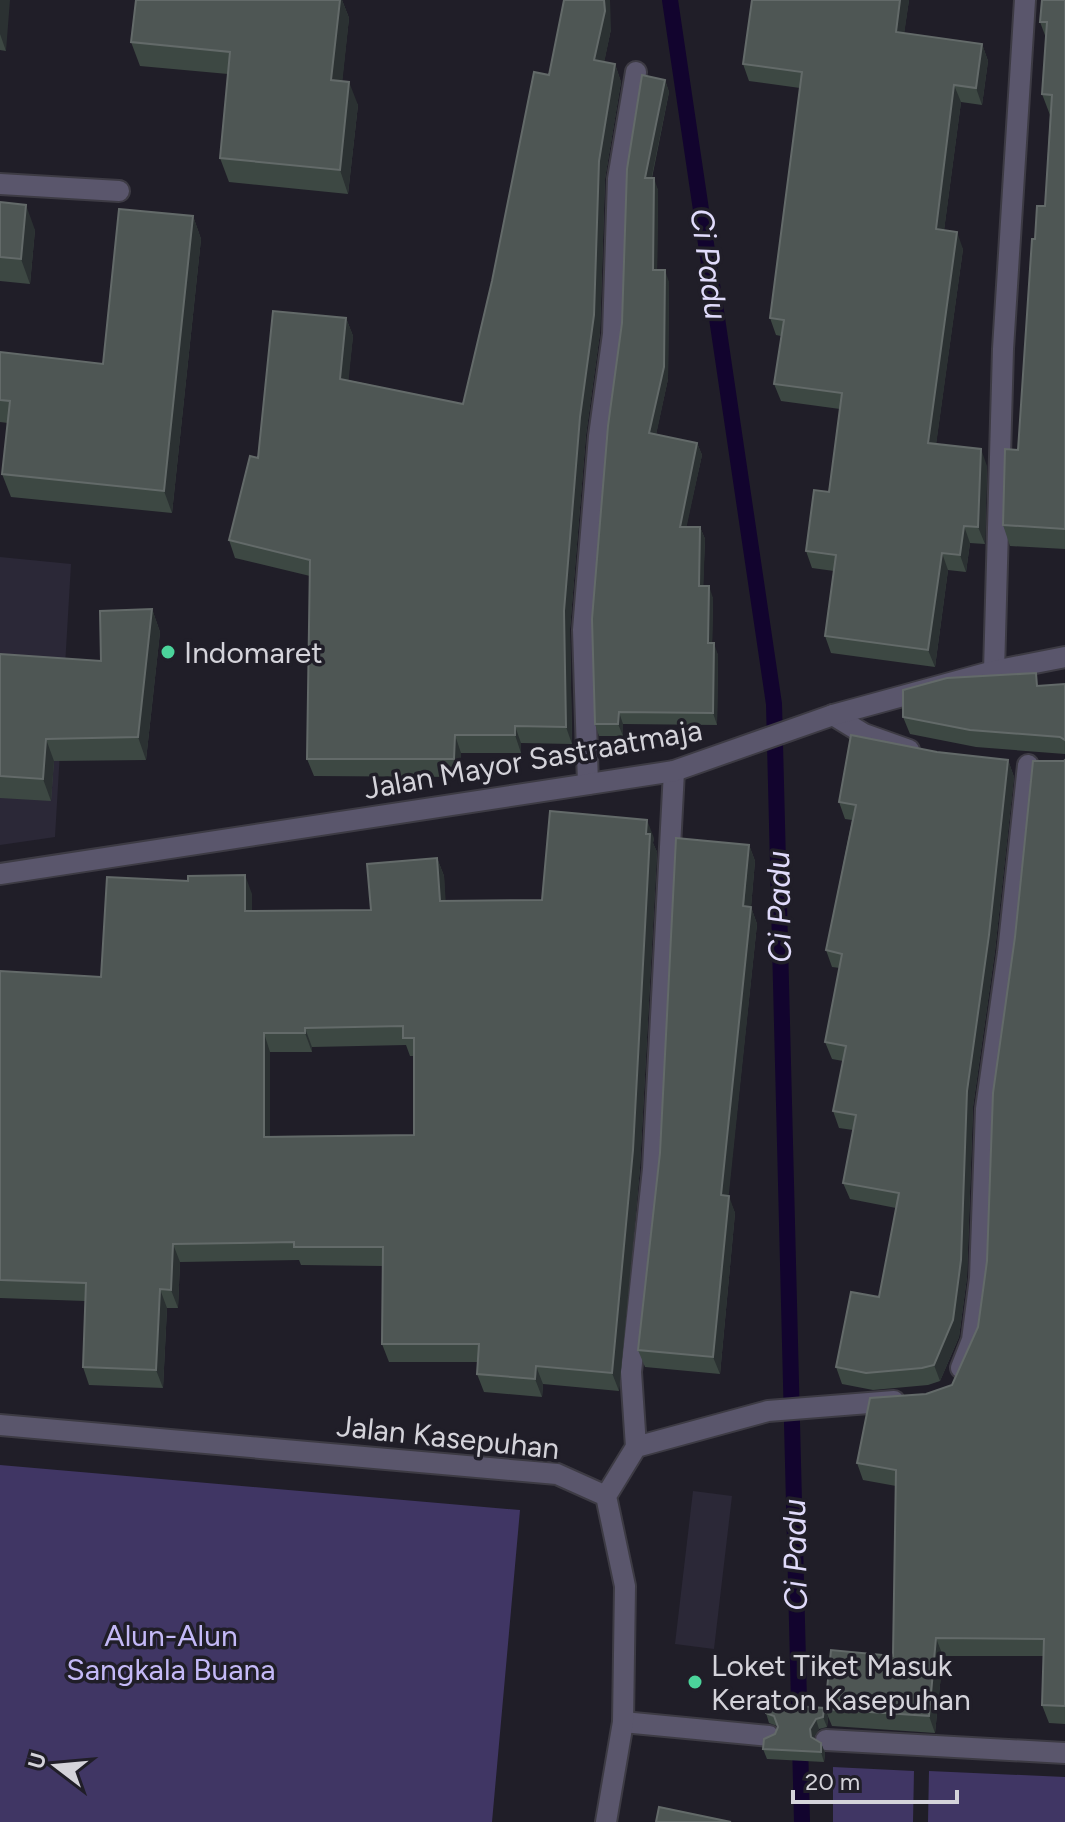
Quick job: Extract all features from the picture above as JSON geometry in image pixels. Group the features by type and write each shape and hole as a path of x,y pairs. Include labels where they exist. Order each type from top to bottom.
{"street":[{"path":"994,671 1003,349 1025,0"},
{"path":"588,784 583,630 599,436 613,334 618,179 636,72"},
{"path":"0,184 119,191"},
{"name":"Jalan Mayor Sastraatmaja","path":"0,874 674,771 720,758 832,716 994,671 1065,657"},
{"path":"832,716 864,734 928,754"},
{"path":"950,1392 972,1340 980,1278 986,1109 1008,953 1020,764 1053,766"},
{"path":"606,1822 623,1722 625,1586 606,1496 636,1447 631,1372 653,1169 674,771"},
{"path":"636,1447 768,1411 916,1399"},
{"name":"Jalan Kasepuhan","path":"0,1425 557,1474 606,1496"},
{"path":"623,1722 769,1736"},
{"path":"826,1740 1065,1753"}],"shaded area":[{"path":"0,557 71,564 55,837 0,845"},
{"path":"693,1491 732,1496 714,1649 675,1644"}],"green space":[{"name":"Alun-Alun Sangkala Buana","path":"0,1465 520,1510 492,1822 0,1822"},
{"path":"833,1767 914,1771 913,1822 833,1822"},
{"path":"929,1771 1065,1777 1065,1822 928,1822"}],"building":[{"path":"136,0 340,0 331,80 349,82 340,170 220,158 230,52 131,42"},
{"path":"564,0 604,0 605,11 594,60 615,64 599,161 594,315 580,417 564,611 566,727 515,726 515,735 455,735 454,759 307,759 310,560 229,540 250,456 258,458 273,311 346,318 340,379 463,404 492,281 534,72 549,75"},
{"path":"752,0 900,0 896,32 982,44 976,88 954,85 936,229 957,232 928,443 981,449 978,527 964,526 960,555 942,553 928,650 825,636 836,555 806,551 814,490 829,492 842,393 774,384 784,320 770,318 802,72 743,64"},
{"path":"1042,0 1065,0 1065,529 1003,525 1005,449 1018,450 1032,239 1035,239 1037,206 1045,206 1052,95 1042,94 1047,22 1040,22"},
{"path":"642,75 665,80 645,178 654,178 653,270 665,270 664,367 649,433 697,443 680,527 700,527 699,586 709,586 708,643 714,643 713,713 619,712 618,724 595,724 592,619 608,426 622,323 627,169"},
{"path":"0,202 26,205 21,259 0,257"},
{"path":"119,209 193,216 164,491 2,474 10,401 0,400 0,352 103,364"},
{"path":"152,609 138,737 46,739 43,779 0,776 0,654 101,661 100,611"},
{"path":"1036,673 1037,686 1065,684 1065,740 1060,737 970,730 903,717 903,690 947,678"},
{"path":"851,735 937,752 1008,760 989,935 967,1091 961,1260 953,1320 934,1365 866,1373 836,1367 851,1292 879,1297 899,1193 843,1183 856,1115 833,1111 846,1046 825,1042 842,954 826,950 856,805 839,802"},
{"path":"1065,760 1065,1706 1042,1705 1044,1639 936,1638 929,1716 825,1709 831,1650 893,1656 896,1470 857,1463 870,1398 926,1394 952,1385 978,1327 987,1261 993,1093 1015,937 1033,761"},
{"path":"550,811 647,820 646,834 650,834 633,1150 612,1373 536,1366 535,1379 477,1374 479,1344 382,1344 383,1247 294,1247 294,1242 173,1244 171,1290 160,1289 156,1370 83,1367 86,1283 0,1280 0,971 101,977 107,877 188,881 188,876 245,875 245,911 371,910 367,864 437,858 440,901 542,900","holes":["403,1026 403,1038 414,1038 414,1135 264,1137 264,1033 305,1033 305,1028"]},
{"path":"676,838 749,845 743,906 751,907 721,1195 729,1196 713,1357 638,1350 660,1153"},
{"path":"766,1704 824,1708 823,1717 816,1719 810,1729 811,1737 821,1743 821,1752 763,1749 764,1739 775,1734 778,1727 774,1716 766,1713"},
{"path":"659,1807 731,1822 656,1822"}],"waterway":[{"name":"Ci Padu","path":"670,0 774,704 802,1822"}],"place":[{"name":"Indomaret","path":"168,652"},
{"name":"Loket Tiket Masuk Keraton Kasepuhan","path":"695,1682"}]}
